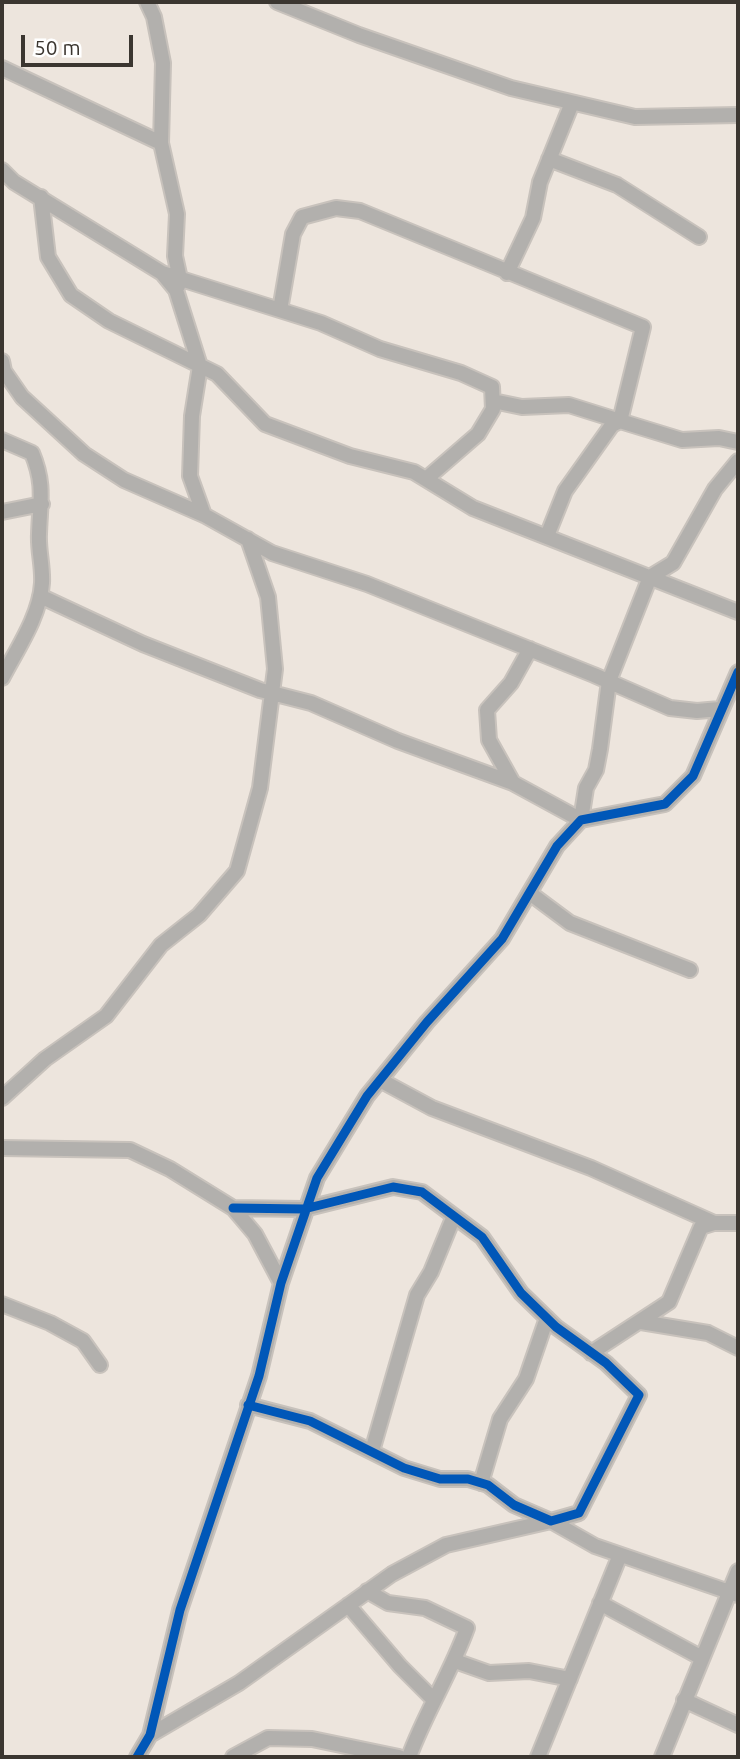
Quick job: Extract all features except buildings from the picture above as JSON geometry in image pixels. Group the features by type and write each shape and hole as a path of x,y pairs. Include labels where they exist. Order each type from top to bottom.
{"street":[{"path":"147,2 154,17 163,64 160,143 177,214 175,256 178,284 200,366 192,416 190,476 204,514"},
{"path":"277,2 359,35 511,88 572,103 635,117 738,115"},
{"path":"2,68 160,143"},
{"path":"507,273 533,218 549,159 572,103"},
{"path":"549,159 617,186 699,237"},
{"path":"2,170 14,182 178,284 280,310 380,349 461,373 492,387 493,409 478,434 426,479"},
{"path":"41,197 48,257 71,295 109,321 217,374 265,424 350,456 414,472 473,508 738,612"},
{"path":"280,310 293,234 302,217 336,208 360,211 643,327 620,421 600,438 565,491 547,536"},
{"path":"2,361 4,371 22,397 84,454 124,480 204,514 272,553 367,584 670,708 697,711 720,709"},
{"path":"493,401 522,407 569,405 682,440 719,438 738,442"},
{"path":"2,440 32,453 40,474 42,505 38,536 42,562 40,596 2,678"},
{"path":"142,1756 150,1735 180,1610 259,1376 281,1283 304,1209 331,1152 380,1080 502,939 531,894 556,846 581,820 586,788 596,770 609,681 650,577 673,563 715,489 738,461"},
{"path":"2,512 42,505"},
{"path":"2,1098 45,1059 106,1016 161,946 199,915 237,871 260,788 275,669 268,597 248,540"},
{"path":"40,596 143,644 273,694 311,703 398,741 513,783 581,820 665,804 693,776 738,672"},
{"path":"513,783 489,740 487,710 511,683 530,649"},
{"path":"531,894 570,923 690,971"},
{"path":"380,1080 432,1108 591,1168 714,1223"},
{"path":"2,1147 130,1150 170,1169 233,1208 255,1234 281,1283"},
{"path":"150,1735 239,1683 392,1574 446,1545 579,1513 639,1395 521,1293 482,1237 422,1192 393,1187 304,1209 233,1208"},
{"path":"372,1451 417,1295 431,1272 454,1216"},
{"path":"592,1353 668,1302 701,1227 714,1223 738,1223"},
{"path":"2,1306 50,1323 83,1341 100,1364"},
{"path":"481,1483 500,1419 526,1379 547,1318"},
{"path":"641,1322 708,1333 738,1348"},
{"path":"248,1405 310,1421 404,1468 440,1479 468,1479 488,1485 514,1505 551,1521 595,1546 734,1594"},
{"path":"538,1757 620,1555"},
{"path":"662,1757 702,1658 734,1594 738,1572"},
{"path":"367,1591 388,1603 425,1608 467,1628 455,1661 409,1757"},
{"path":"600,1603 702,1658"},
{"path":"348,1605 400,1667 434,1700"},
{"path":"455,1661 489,1673 529,1671 570,1679"},
{"path":"684,1700 738,1725"},
{"path":"233,1757 268,1738 312,1739 399,1757"}],"cycle path":[{"path":"137,1757 150,1735 180,1610 259,1376 281,1283 317,1178 367,1096 427,1022 502,939 557,846 581,820 665,804 693,776 738,672"},
{"path":"233,1208 304,1209 393,1187 422,1192 482,1237 521,1293 556,1327 606,1363 639,1395 579,1513 551,1521 514,1505 488,1485 468,1479 440,1479 404,1468 310,1421 248,1405"}]}
